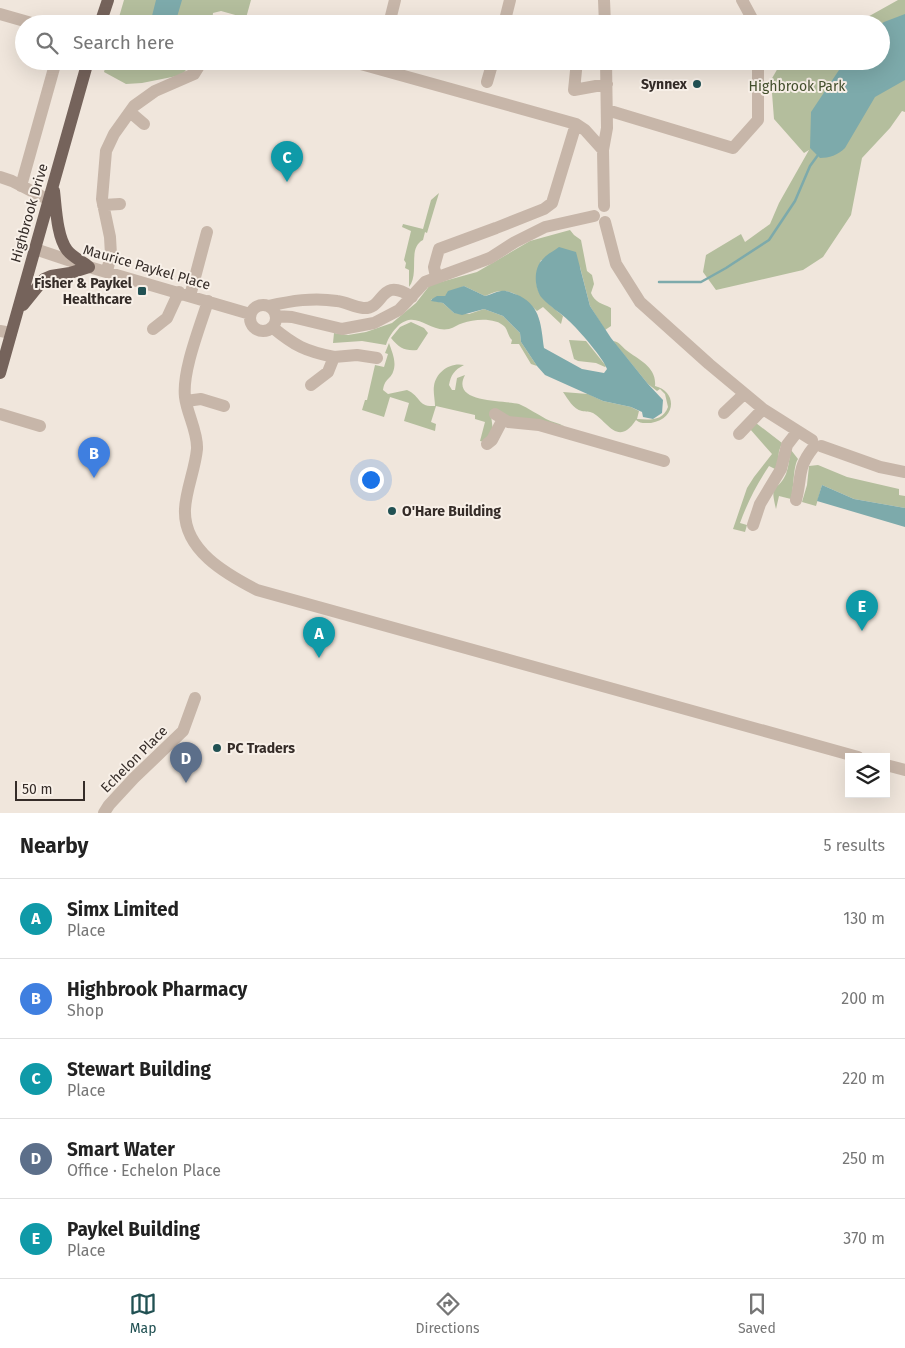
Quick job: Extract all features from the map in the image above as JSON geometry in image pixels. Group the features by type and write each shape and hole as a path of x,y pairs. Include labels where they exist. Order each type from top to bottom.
{"main road":[{"path":"102,15 106,2"},
{"name":"Highbrook Drive","path":"1,366 6,332 16,316 85,70"},
{"path":"53,184 57,217 64,244 70,254 89,266"},
{"path":"16,316 44,278 70,273 89,266"}],"street":[{"path":"391,15 395,0"},
{"path":"506,15 510,0"},
{"path":"604,0 605,15"},
{"path":"742,0 750,15"},
{"path":"0,14 15,18"},
{"path":"21,186 53,70"},
{"path":"106,271 111,256 110,237 103,205 103,177 106,152 114,134 134,106 155,91 194,74 196,70"},
{"path":"382,70 576,124 586,130 603,150"},
{"path":"487,82 490,70"},
{"path":"575,70 574,90 607,84"},
{"path":"606,70 608,128 603,150 604,206 596,208 616,264 640,302 744,394 815,444 880,467 905,472"},
{"path":"607,110 733,148 758,120 758,70"},
{"path":"130,112 144,124"},
{"path":"436,277 434,267 439,249 544,209 552,203 576,124"},
{"path":"0,177 49,200"},
{"path":"103,205 120,204"},
{"path":"272,317 292,317 342,329 374,323 389,317 399,310 425,282 490,258 515,242 545,227 599,219"},
{"path":"153,329 162,324 185,294 207,232"},
{"name":"Maurice Paykel Place","path":"35,249 250,314"},
{"path":"377,358 357,355 334,357 313,353 298,347 272,317 264,305 256,307 250,314 251,324 258,330 268,330 272,317 285,302 316,298 340,301 363,308 373,305 394,289 412,297"},
{"path":"208,301 186,375 184,397 197,447 185,509 186,525 196,544 206,557 235,579 257,590 845,753"},
{"path":"311,385 328,372 334,357"},
{"path":"724,413 744,394"},
{"path":"186,401 201,399 224,406"},
{"path":"739,434 763,409"},
{"path":"0,414 40,426"},
{"path":"487,444 492,440 499,416 508,422 539,425 664,461"},
{"path":"753,525 760,504 781,469 788,445 797,432"},
{"path":"796,500 804,459 815,444"},
{"name":"Echelon Place","path":"104,813 134,778 183,731 195,698"},
{"path":"890,765 905,770"}],"green space":[{"path":"124,0 251,0 247,15 235,15 221,11 213,13 213,15 120,15"},
{"name":"Highbrook Park","path":"898,0 905,0 905,112 902,111 890,128 862,158 851,215 823,257 803,270 716,290 703,272 706,255 741,234 745,242 770,224 779,203 809,150 804,153 774,119 771,80 777,70 890,70 890,15 871,15"},
{"path":"105,70 186,70 182,75 142,83 126,84 104,72"},
{"path":"439,193 427,233 425,232 423,240 418,244 414,255 414,275 409,287 409,270 405,268 406,263 404,260 411,231 402,227 403,224 423,229 431,200"},
{"path":"570,230 581,240 587,271 592,275 594,284 591,293 599,302 611,308 611,326 605,330 590,306 580,267 541,260 537,287 543,298 563,316 561,324 543,307 537,311 520,297 506,291 485,296 464,286 445,296 431,300 443,303 454,313 469,314 484,309 503,316 520,333 521,342 537,366 531,364 519,344 511,344 512,340 505,327 491,320 473,321 442,329 411,320 405,321 398,326 386,345 362,341 333,343 334,333 348,335 366,332 392,323 416,303 430,285 477,272 530,241"},
{"path":"411,322 424,328 428,333 417,350 402,348 391,338 400,327"},
{"path":"569,340 586,341 606,366 574,359"},
{"path":"613,341 619,343 646,365 653,374 655,386 667,393 671,405 666,416 660,420 645,423 636,420 624,432 618,432 593,413 576,408 563,392 588,394 603,401 631,407 639,411 637,419 656,419 666,412 668,407 665,394 660,389 657,391 648,384"},
{"path":"389,343 394,357 394,365 393,372 385,383 383,390 388,394 407,390 425,405 435,406 435,381 444,369 459,364 464,365 455,371 452,376 449,385 452,390 455,390 457,378 465,375 462,384 465,391 472,396 491,401 519,404 546,419 564,426 491,415 493,431 485,442 480,441 485,422 475,419 475,415 436,406 431,422 436,424 435,431 404,421 409,403 390,397 384,417 362,410 365,400 367,400 375,365 384,367 388,354 385,353"},
{"path":"756,423 782,443 777,470 769,466 746,507 740,523 747,525 745,532 733,529 747,488 772,454 750,429"},
{"path":"791,450 798,459 795,467 791,499 779,496 776,509 774,490 786,474"},
{"path":"818,465 847,477 899,489 899,495 905,496 905,508 854,499 822,485 816,506 802,502 807,485 809,466"}],"water":[{"path":"156,0 182,0 178,15 152,15"},
{"path":"905,14 905,80 875,97 845,148 833,156 820,158 810,148 811,112 839,70 890,70 890,20"},
{"path":"559,247 576,252 590,306 611,338 663,400 662,413 653,419 643,417 642,412 631,407 603,401 545,375 521,342 520,333 503,316 484,309 462,315 454,313 443,303 431,301 437,296 445,296 448,291 464,286 485,296 503,291 520,296 527,300 536,311 541,325 544,348 582,369 604,373 607,369 596,352 566,318 542,298 537,289 536,273 540,263"},
{"path":"822,485 854,499 905,508 905,527 817,501"}],"waterway":[{"path":"659,282 701,282 769,240 795,201 810,166 818,155"}],"place":[{"name":"Synnex","path":"697,84"},
{"name":"Stewart Building","path":"287,182"},
{"name":"Fisher & Paykel Healthcare","path":"142,291"},
{"name":"Highbrook Pharmacy","path":"94,478"},
{"name":"O'Hare Building","path":"392,511"},
{"name":"Paykel Building","path":"862,631"},
{"name":"Simx Limited","path":"319,658"},
{"name":"PC Traders","path":"217,748"},
{"name":"Smart Water","path":"186,783"}]}
